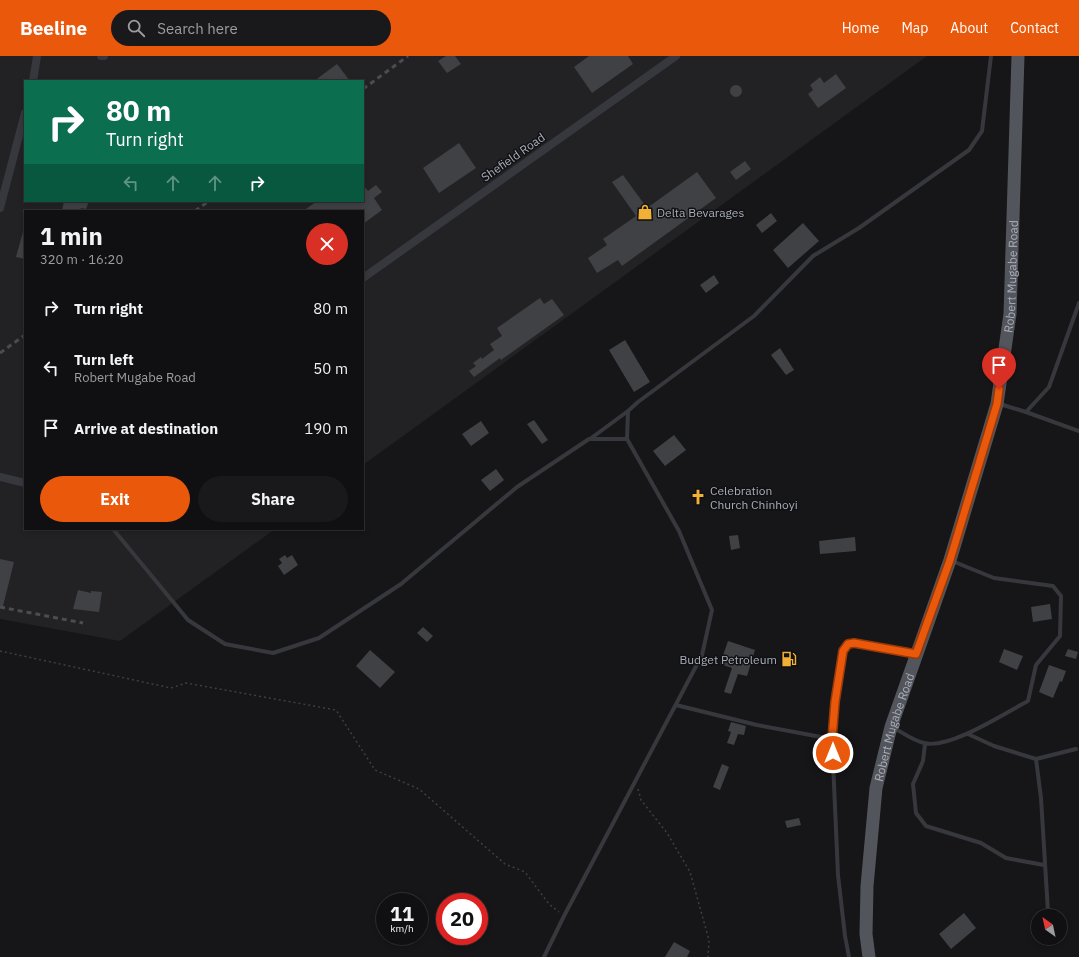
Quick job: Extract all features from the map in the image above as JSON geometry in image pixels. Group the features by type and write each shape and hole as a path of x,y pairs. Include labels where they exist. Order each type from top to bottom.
{"main road":[{"name":"Robert Mugabe Road","path":"869,957 866,934 867,886 876,788 891,727 950,560 997,404 1010,314 1018,56"}],"street":[{"path":"33,80 37,56"},
{"name":"Shefield Road","path":"364,277 676,56"},
{"path":"0,208 24,117"},
{"path":"0,477 24,482"}],"lane":[{"path":"114,530 188,620 225,644 273,653 319,638 401,584 517,487 628,411 754,316 813,256 859,228 969,150 982,131 991,56"},
{"path":"1026,412 1049,387 1079,303"},
{"path":"997,404 1026,412 1079,431"},
{"path":"544,957 564,916 702,655 712,610 679,531 627,439 628,411"},
{"path":"589,439 627,439"},
{"path":"891,727 925,744 947,743 968,734 1028,701 1036,665 1060,636 1061,596 1053,586 994,578 950,560"},
{"path":"849,957 838,875 832,739 835,702 843,651 848,644 854,643 916,654"},
{"path":"676,705 757,725 832,739"},
{"path":"968,734 994,746 1036,759 1076,749"},
{"path":"925,744 923,761 913,784 916,813 926,826 981,842 1006,858 1044,865"},
{"path":"1036,759 1041,798 1048,909"}],"path":[{"path":"0,651 171,688 186,683 336,710 375,770 419,789 505,864 526,872 548,904 564,916"},
{"path":"636,780 641,800 667,833 690,872 709,940 708,957"}],"shaded area":[{"path":"0,56 927,56 364,464 364,210 24,210 24,530 274,530 120,641 0,619"}],"building":[{"path":"446,56 455,56 461,64 447,73 438,61"},
{"path":"589,56 628,56 633,64 592,93 574,67"},
{"path":"337,64 349,80 315,80"},
{"path":"836,74 846,88 818,108 808,94 813,90 810,85 820,77 824,83"},
{"path":"736,85 740,87 742,91 740,95 736,97 732,95 730,91 732,87"},
{"path":"459,143 476,168 439,193 423,168"},
{"path":"745,161 751,169 736,180 730,172"},
{"path":"697,172 716,198 622,266 618,260 597,273 588,258 607,245 603,239 636,216 612,182 623,175 647,208"},
{"path":"376,185 382,192 374,198 382,210 364,223 364,210 304,210 316,202 364,202 364,186 368,191"},
{"path":"64,202 89,202 86,209 81,208 80,210 62,210"},
{"path":"771,213 777,221 762,233 756,225"},
{"path":"803,223 819,241 788,268 773,250"},
{"path":"23,232 24,259 16,257"},
{"path":"714,275 719,283 706,293 700,285"},
{"path":"540,298 544,304 552,299 564,315 501,360 500,358 474,377 469,371 476,366 473,363 481,357 482,359 494,350 490,344 502,336 497,328"},
{"path":"625,340 650,382 634,392 609,350"},
{"path":"780,348 794,370 786,375 771,355"},
{"path":"534,420 548,440 542,444 527,424"},
{"path":"481,421 489,433 471,446 462,434"},
{"path":"674,435 686,450 665,466 653,451"},
{"path":"496,469 504,480 490,491 481,480"},
{"path":"738,535 740,548 731,550 729,536"},
{"path":"855,537 856,551 820,554 819,541"},
{"path":"285,555 287,558 292,555 298,565 284,575 278,566 282,563 279,559"},
{"path":"0,559 14,562 3,606 0,606"},
{"path":"78,590 91,593 91,591 102,592 99,612 73,609"},
{"path":"1050,604 1052,619 1033,622 1031,607"},
{"path":"423,627 433,636 427,642 417,633"},
{"path":"728,641 755,650 747,676 738,674 731,694 724,692 732,668 720,664"},
{"path":"1004,649 1023,656 1017,670 999,662"},
{"path":"1068,649 1078,652 1076,659 1065,656"},
{"path":"370,650 395,672 380,688 356,666"},
{"path":"1049,665 1066,671 1053,698 1039,692"},
{"path":"731,722 746,726 744,735 738,734 734,745 727,743 731,732 728,731"},
{"path":"722,764 729,767 720,790 713,787"},
{"path":"799,818 801,825 787,828 785,821"},
{"path":"964,913 976,928 951,949 939,934"},
{"path":"674,942 690,951 687,957 665,957"}],"railway":[{"path":"364,88 408,56"},
{"path":"196,210 208,202"},
{"path":"0,353 24,336"},
{"path":"0,607 83,623"}],"place":[{"name":"Delta Bevarages","path":"645,212"},
{"name":"Celebration Church Chinhoyi","path":"698,497"},
{"name":"Budget Petroleum","path":"789,659"}],"route":[{"path":"833,753 832,739 835,702 843,651 848,644 854,643 916,654 950,560 997,404 999,389"}]}
